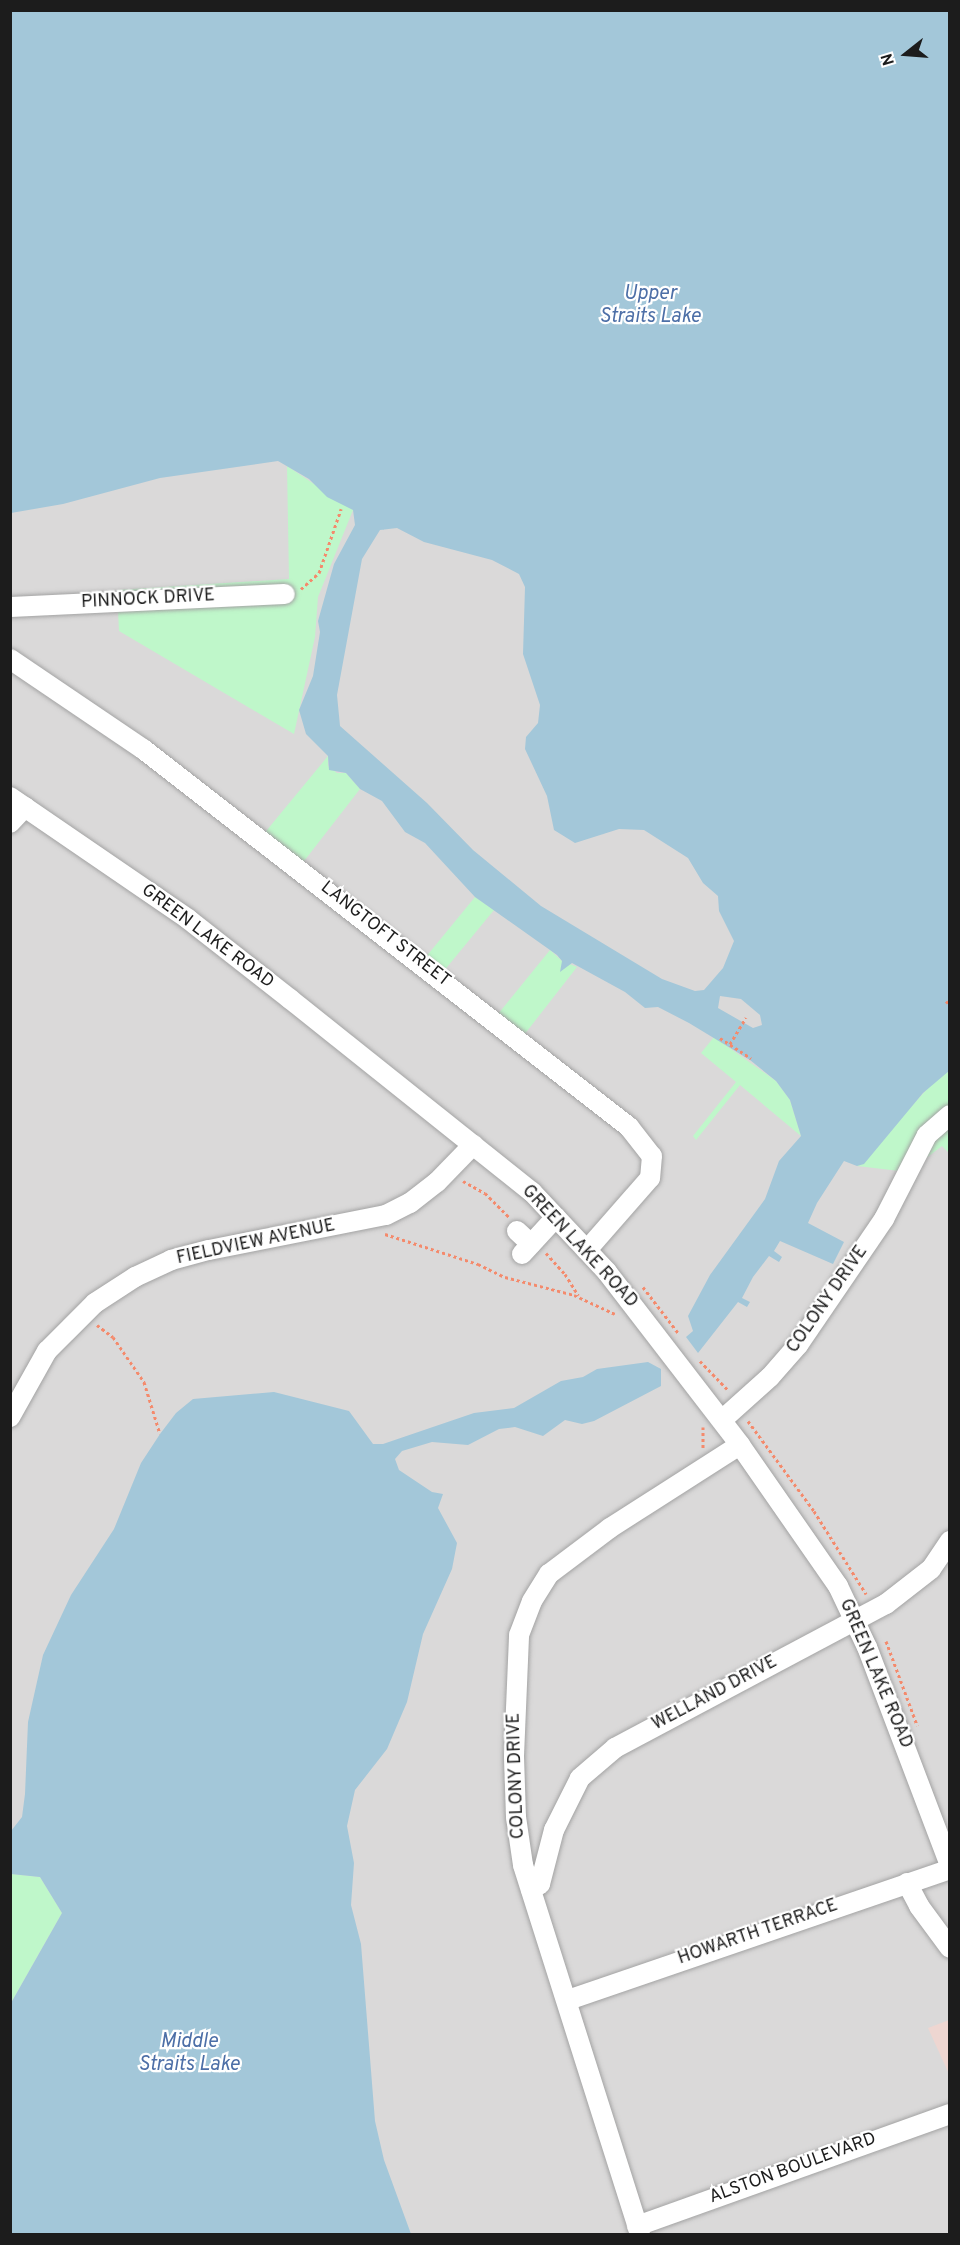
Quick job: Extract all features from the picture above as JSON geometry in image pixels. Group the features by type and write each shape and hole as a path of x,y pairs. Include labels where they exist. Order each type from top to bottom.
{"street":[{"name":"PINNOCK DRIVE","path":"10,607 285,594"},
{"name":"LANGTOFT STREET","path":"10,659 152,756 629,1127 652,1156 650,1178 587,1250"},
{"name":"GREEN LAKE ROAD","path":"18,802 188,919 532,1192 587,1250 722,1420 801,1529 854,1620 950,1867"},
{"path":"10,823 18,802"},
{"name":"COLONY DRIVE","path":"722,1420 770,1377 798,1345 858,1260 927,1135 950,1115"},
{"name":"FIELDVIEW AVENUE","path":"10,1417 47,1351 95,1303 151,1268 209,1250 365,1221 410,1203 473,1145"},
{"path":"523,1243 556,1217"},
{"name":"COLONY DRIVE","path":"638,2230 568,2000 531,1890 516,1817 514,1756 519,1635 529,1609 549,1574 609,1528 740,1445"},
{"name":"WELLAND DRIVE","path":"531,1890 540,1884 554,1830 580,1778 615,1748 886,1604 931,1569 950,1541"},
{"name":"HOWARTH TERRACE","path":"568,2000 950,1867"},
{"path":"907,1883 919,1906 949,1947"},
{"name":"ALSTON BOULEVARD","path":"638,2230 950,2114"}],"path":[{"path":"285,594 307,586 319,573 341,509"},
{"path":"946,1001 950,1005"},
{"path":"730,1044 746,1017"},
{"path":"720,1038 751,1058"},
{"path":"365,1221 384,1234 477,1264 505,1277 574,1295 618,1316"},
{"path":"113,1337 148,1393 152,1417 160,1434"},
{"path":"700,1417 702,1470"}],"shaded area":[{"path":"11,11 949,11 949,2234 11,2234"},
{"path":"949,2020 950,2022 949,2074 928,2028"}],"green space":[{"path":"287,466 353,510 318,597 315,637 294,734 119,631 117,590 289,579"},
{"path":"328,756 328,766 337,773 346,773 360,789 301,865 262,836"},
{"path":"475,897 494,910 443,972 425,958"},
{"path":"550,950 562,961 577,967 524,1035 498,1014"},
{"path":"714,1037 776,1081 790,1100 801,1136 740,1085 696,1140 693,1136 736,1082 701,1053"},
{"path":"949,1065 949,1153 942,1146 908,1172 857,1166"},
{"path":"11,1874 40,1877 62,1913 11,2003"}],"water":[{"name":"Upper Straits Lake","path":"10,11 949,11 949,1071 923,1093 864,1164 857,1166 844,1161 817,1203 808,1223 844,1242 833,1264 780,1241 774,1251 782,1257 779,1262 769,1256 753,1277 742,1298 750,1302 747,1307 738,1302 698,1353 686,1337 693,1331 688,1316 710,1275 765,1199 779,1161 801,1136 790,1100 776,1081 750,1060 689,1023 658,1007 645,1008 625,992 572,963 560,972 562,961 557,955 475,897 425,843 405,832 382,801 360,789 346,773 329,770 328,756 306,734 299,710 313,676 320,632 318,621 334,564 355,525 353,510 327,497 309,479 278,461 160,478 63,504 11,513","holes":["397,528 424,542 492,560 519,574 525,587 523,654 540,705 538,723 526,737 525,749 547,796 554,830 575,843 619,829 644,830 688,858 703,883 718,896 719,911 734,941 723,968 704,990 695,991 662,979 541,906 473,850 427,803 340,726 337,695 362,559 380,530","720,996 741,999 760,1015 762,1025 753,1028 718,1008"]},
{"name":"Middle Straits Lake","path":"648,1362 661,1369 661,1386 594,1421 582,1424 565,1420 543,1436 515,1427 499,1429 468,1445 432,1442 402,1451 395,1459 399,1470 432,1492 443,1494 438,1508 457,1543 452,1569 423,1634 407,1702 387,1749 355,1790 347,1826 354,1863 351,1905 361,1944 375,2121 384,2160 411,2234 11,2234 11,2003 62,1913 40,1877 11,1874 11,1831 22,1817 25,1794 28,1722 43,1655 71,1595 114,1529 141,1463 160,1434 176,1413 193,1399 274,1392 349,1411 373,1444 383,1444 474,1413 514,1408 561,1381 583,1377 597,1369"}]}
